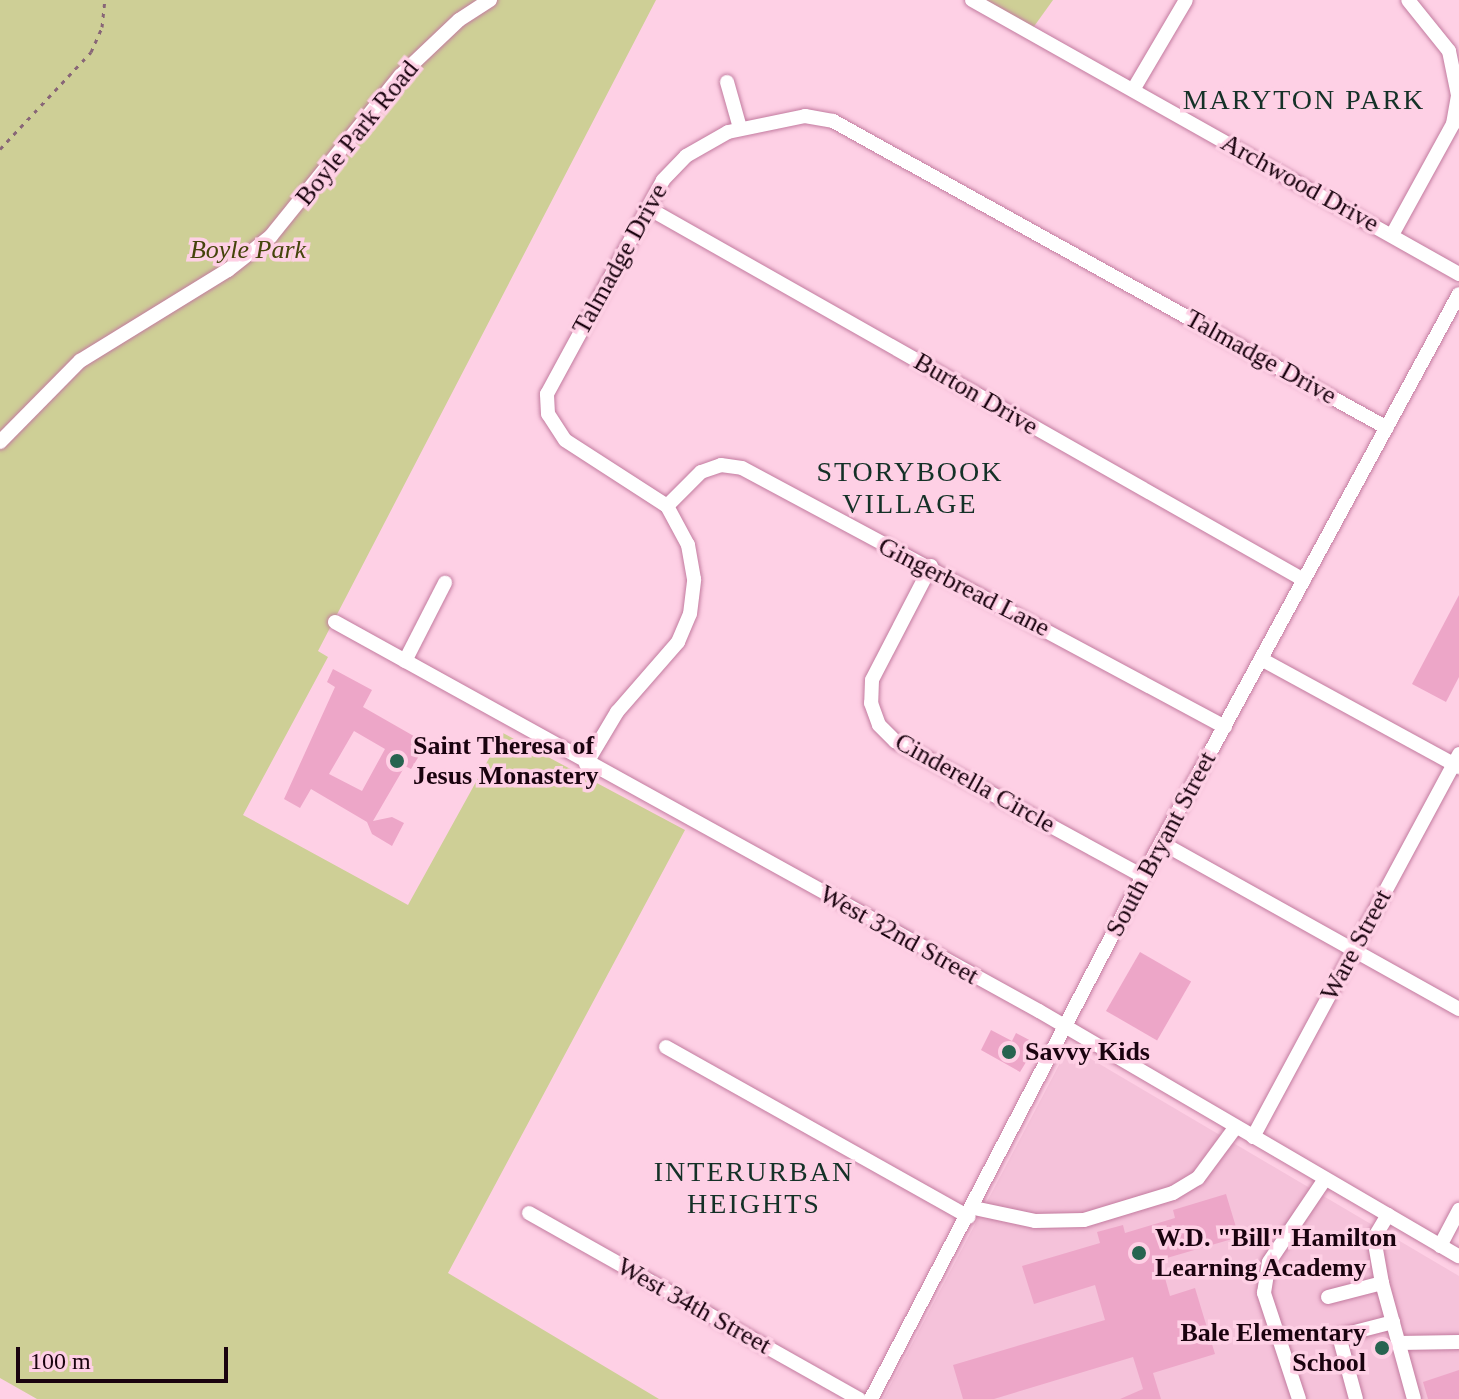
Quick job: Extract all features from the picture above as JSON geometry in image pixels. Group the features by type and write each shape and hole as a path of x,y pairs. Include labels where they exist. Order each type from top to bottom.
{"street":[{"name":"Boyle Park Road","path":"0,442 80,361 228,270 271,236 400,76 459,20 490,0"},
{"name":"Archwood Drive","path":"972,0 1459,274"},
{"path":"1133,90 1186,0"},
{"path":"1392,235 1453,124 1458,95 1449,51 1408,0"},
{"path":"727,82 740,128"},
{"name":"Talmadge Drive","path":"667,506 565,440 546,407 552,381 663,180 686,156 740,128 805,116 842,125 1387,428"},
{"name":"Burton Drive","path":"648,208 1304,580"},
{"name":"South Bryant Street","path":"871,1399 971,1212 1143,876 1459,294"},
{"name":"Gingerbread Lane","path":"667,506 701,472 732,465 931,566 1225,727"},
{"path":"586,764 617,712 667,659 690,614 692,562 667,506"},
{"name":"Cinderella Circle","path":"931,566 872,680 871,703 879,725 895,741 1143,876"},
{"path":"405,661 445,583"},
{"name":"West 32nd Street","path":"335,622 1064,1028 1459,1256"},
{"path":"1261,659 1457,762"},
{"name":"Ware Street","path":"1253,1137 1457,762"},
{"path":"1162,843 1459,1009"},
{"path":"666,1047 971,1212 1035,1221 1084,1220 1173,1193 1198,1178 1235,1128"},
{"path":"1299,1399 1264,1293 1269,1262 1325,1179"},
{"path":"1440,1246 1459,1210"},
{"name":"West 34th Street","path":"529,1213 859,1399"},
{"path":"1388,1215 1374,1238 1382,1283 1414,1399"},
{"path":"1328,1297 1382,1283"},
{"path":"1356,1399 1339,1336 1393,1322"},
{"path":"1399,1343 1459,1342"}],"path":[{"path":"0,149 91,52 102,27 105,0"}],"shaded area":[{"name":"W.D. \"Bill\" Hamilton Learning Academy","path":"1069,1046 1459,1276 1459,1399 883,1399"}],"green space":[{"name":"Boyle Park","path":"0,0 656,0 318,651 328,657 243,815 408,905 503,733 685,830 448,1273 659,1399 37,1399 0,1378"},
{"path":"969,0 1053,0 1030,32"}],"building":[{"path":"1459,595 1459,677 1446,702 1412,684"},
{"name":"Saint Theresa of Jesus Monastery","path":"333,669 372,690 363,707 419,739 412,752 419,756 411,769 405,766 373,821 392,817 404,823 392,846 372,834 367,822 311,789 300,808 284,799 335,687 327,682","holes":["354,731 385,749 362,791 329,774"]},
{"path":"1140,952 1191,982 1157,1040 1106,1011"},
{"name":"Savvy Kids","path":"991,1030 1012,1041 1016,1033 1037,1044 1020,1072 981,1050"},
{"name":"W.D. \"Bill\" Hamilton Learning Academy","path":"1226,1194 1239,1237 1160,1260 1170,1296 1195,1288 1215,1354 1153,1373 1161,1399 1120,1399 1143,1389 1133,1357 994,1399 963,1399 953,1365 1105,1320 1095,1285 1034,1304 1022,1266 1100,1243 1097,1232 1123,1225 1125,1233 1175,1218 1173,1210"},
{"name":"Bale Elementary School","path":"1459,1370 1459,1399 1428,1399 1423,1382"}],"place":[{"name":"Saint Theresa of Jesus Monastery","path":"397,761"},
{"name":"Savvy Kids","path":"1009,1052"},
{"name":"W.D. \"Bill\" Hamilton Learning Academy","path":"1139,1253"},
{"name":"Bale Elementary School","path":"1382,1348"}],"district":[{"name":"MARYTON PARK","path":"1304,100"},
{"name":"STORYBOOK VILLAGE","path":"910,488"},
{"name":"INTERURBAN HEIGHTS","path":"754,1188"}]}
